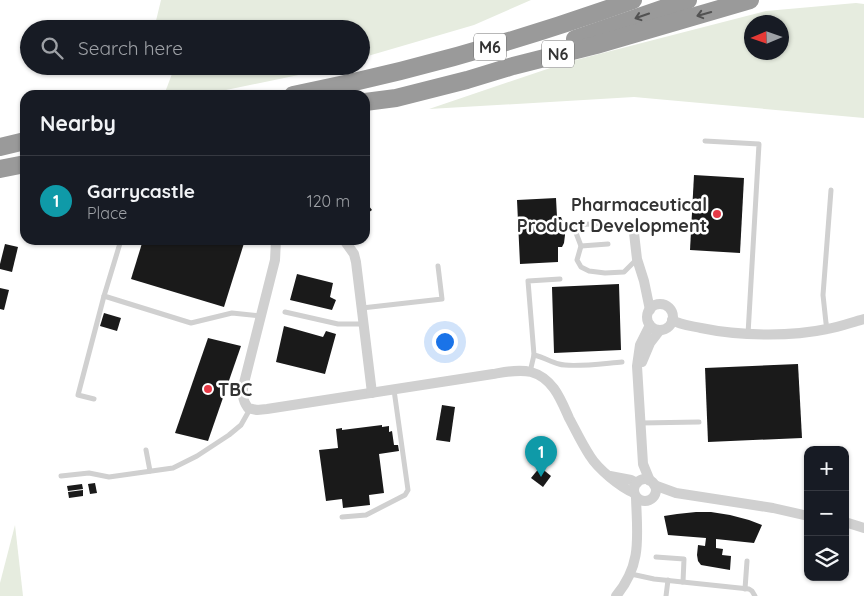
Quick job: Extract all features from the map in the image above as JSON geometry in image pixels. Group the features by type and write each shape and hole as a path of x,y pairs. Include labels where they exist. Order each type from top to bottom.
{"highway":[{"name":"N6","path":"318,90 343,85 525,28 598,0"},
{"name":"M6","path":"343,85 459,57 634,0"},
{"name":"M6","path":"370,100 516,58 688,0"},
{"name":"N6","path":"370,101 396,98 467,80 750,0"},
{"path":"0,147 20,143"},
{"path":"0,169 20,165"}],"street":[{"path":"634,234 637,259 650,310"},
{"path":"276,245 275,260 242,390 244,402 250,409 267,409 505,372 530,372 544,378 554,388 590,457 600,469 609,476 631,480 641,500 676,493"},
{"path":"348,245 354,254 356,262 372,393"},
{"path":"638,373 646,351 660,330 668,327 672,320 669,308 661,304 644,281"},
{"path":"660,330 650,325 647,317 652,307 661,304"},
{"path":"672,320 715,331 748,334 789,334 828,329 864,319"},
{"path":"616,596 624,587 631,574 636,554 638,526 636,489 643,464 637,366 640,345 650,325"},
{"path":"638,526 655,491 643,464"},
{"path":"636,489 643,479 676,493 773,508 804,515"},
{"path":"849,523 864,528"}],"lane":[{"path":"705,141 759,144 748,334"},
{"path":"828,329 823,295 832,190"},
{"path":"609,223 573,225 580,246 577,260 581,267 589,272 624,272 637,259"},
{"path":"580,246 608,244"},
{"path":"94,399 78,395 119,245"},
{"path":"362,308 442,299 438,266"},
{"path":"530,372 534,355 528,281 560,279"},
{"path":"104,296 191,323 232,313 260,316"},
{"path":"286,312 338,324 364,324"},
{"path":"534,355 544,357 560,365 571,366 622,362"},
{"path":"342,517 366,515 405,495 408,490 394,390"},
{"path":"61,476 89,473 109,477 173,468 197,456 230,434 241,425 250,409"},
{"path":"641,424 699,422"},
{"path":"146,450 150,471"},
{"path":"656,557 684,559 683,582"},
{"path":"745,589 747,561"},
{"path":"631,574 645,578 745,589 752,591 755,596"},
{"path":"666,596 668,580"}],"shaded area":[{"path":"161,0 531,0 474,25 370,55 370,20 156,20"},
{"path":"856,3 864,4 864,118 634,97 429,109 568,62 744,17 744,60 789,60 789,15 750,15 766,11"},
{"path":"172,75 299,75 226,90 166,90"},
{"path":"15,525 23,596 0,596 0,583"}],"building":[{"name":"Pharmaceutical Product Development","path":"694,175 744,178 740,253 690,250"},
{"name":"Pharmaceutical Product Development","path":"556,198 557,217 561,217 565,235 562,247 558,247 558,262 520,264 517,200"},
{"path":"5,244 18,247 12,272 0,269"},
{"path":"141,245 243,245 224,307 131,279"},
{"path":"297,274 333,283 330,297 336,300 332,310 290,300"},
{"path":"619,284 621,350 554,353 552,287"},
{"path":"0,288 9,290 4,310 0,309"},
{"path":"104,313 121,318 117,331 100,326"},
{"path":"284,326 323,337 326,331 336,334 325,374 276,362"},
{"name":"TBC","path":"208,338 241,346 208,441 175,433"},
{"path":"798,364 802,438 708,442 705,368"},
{"path":"442,405 455,407 450,442 436,440"},
{"path":"382,425 382,427 389,426 389,432 392,431 394,445 398,445 399,451 379,454 384,493 369,495 370,505 343,508 342,499 326,501 319,450 338,448 336,429 342,428 342,430"},
{"path":"540,467 551,476 543,487 531,478"},
{"path":"95,483 97,493 90,494 88,484"},
{"path":"82,484 83,489 68,491 67,486"},
{"path":"83,490 83,496 69,498 68,492"},
{"path":"696,512 730,515 762,525 754,543 716,539 716,548 723,549 722,555 731,556 730,570 701,565 697,555 698,545 705,546 706,538 668,535 664,516"}],"place":[{"name":"Pharmaceutical Product Development","path":"717,214"},
{"name":"TBC","path":"208,389"},
{"name":"Garrycastle","path":"541,477"}]}
